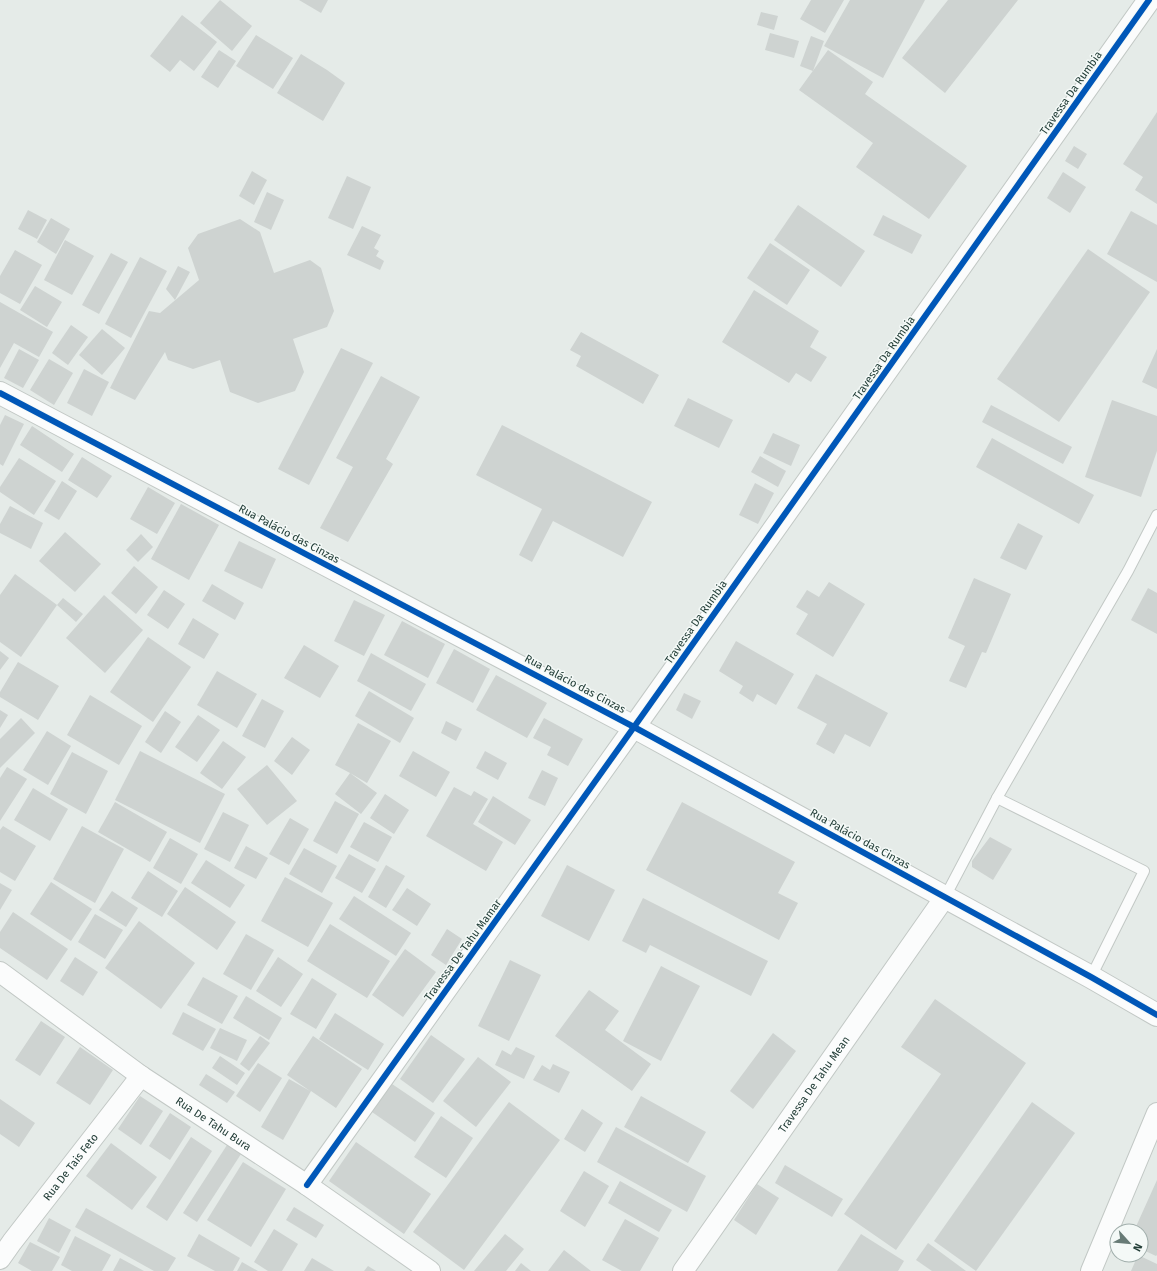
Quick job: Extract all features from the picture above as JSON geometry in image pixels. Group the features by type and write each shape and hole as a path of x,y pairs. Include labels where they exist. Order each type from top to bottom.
{"street":[{"name":"Travessa Da Rumbia","path":"634,727 1149,0"},
{"name":"Rua Palácio das Cinzas","path":"0,393 634,727 945,896 1157,1015"},
{"name":"Travessa De Tahu Mamar","path":"307,1185 634,727"},
{"name":"Travessa De Tahu Mean","path":"683,1271 945,896"},
{"name":"Rua De Tahu Bura","path":"0,972 141,1076 307,1185 430,1271"},
{"name":"Rua De Tais Feto","path":"0,1259 6,1238 141,1076"},
{"path":"1091,1271 1157,1113"}],"lane":[{"path":"945,896 997,798 1128,571 1157,514"},
{"path":"997,798 1144,871 1091,977"}],"building":[{"path":"220,0 252,26 232,51 200,23"},
{"path":"299,0 328,0 321,13"},
{"path":"811,0 844,0 825,33 800,19"},
{"path":"850,0 925,0 883,78 824,46"},
{"path":"948,0 1018,0 945,93 902,58"},
{"path":"761,12 778,16 774,30 757,25"},
{"path":"182,15 217,42 194,71 180,60 170,72 150,56"},
{"path":"770,33 799,41 794,58 765,50"},
{"path":"256,35 293,58 273,89 236,66"},
{"path":"811,36 824,41 813,71 800,66"},
{"path":"219,50 236,61 218,88 201,77"},
{"path":"828,50 873,82 865,94 967,166 929,219 856,167 873,143 799,90"},
{"path":"301,54 345,83 323,121 277,93"},
{"path":"1157,112 1157,204 1135,190 1143,177 1123,164"},
{"path":"1074,146 1087,154 1078,169 1065,161"},
{"path":"252,171 267,180 254,205 239,196"},
{"path":"1063,172 1086,187 1070,213 1047,198"},
{"path":"347,176 371,187 353,229 328,218"},
{"path":"267,192 284,200 271,230 254,222"},
{"path":"798,205 865,251 841,287 774,240"},
{"path":"28,210 47,220 37,239 18,229"},
{"path":"1131,211 1157,225 1157,282 1107,254"},
{"path":"883,215 922,235 912,254 873,235"},
{"path":"51,218 70,229 56,254 37,242"},
{"path":"240,219 260,232 274,273 310,260 321,268 334,311 327,327 293,339 304,372 295,391 258,403 230,392 220,360 193,369 168,360 165,352 135,400 110,388 149,311 160,313 199,280 188,248 198,234"},
{"path":"362,226 381,235 374,248 379,251 376,256 384,261 380,270 347,255"},
{"path":"65,240 94,256 72,295 44,280"},
{"path":"770,243 810,270 787,305 747,278"},
{"path":"1088,249 1150,292 1059,422 997,379"},
{"path":"15,250 42,265 20,304 0,293 0,276"},
{"path":"111,253 128,262 99,314 82,305"},
{"path":"140,257 167,271 131,338 105,324"},
{"path":"178,266 190,272 175,300 166,289"},
{"path":"35,286 62,302 47,327 20,310"},
{"path":"754,290 819,331 810,347 827,357 811,382 796,373 789,383 722,342"},
{"path":"0,302 53,332 39,357 14,343 0,368"},
{"path":"71,325 88,337 68,365 52,353"},
{"path":"102,329 125,348 102,375 79,355"},
{"path":"581,332 659,375 643,404 576,366 581,356 570,350"},
{"path":"341,348 373,363 309,485 278,469"},
{"path":"19,349 39,360 23,388 4,378"},
{"path":"1157,349 1157,389 1142,382"},
{"path":"49,359 73,373 54,405 30,390"},
{"path":"84,369 109,382 92,416 67,403"},
{"path":"381,376 420,397 386,459 393,464 348,542 320,528 353,467 336,458"},
{"path":"688,398 733,420 719,448 674,426"},
{"path":"1112,400 1157,416 1157,451 1141,497 1085,477"},
{"path":"991,405 1072,447 1063,464 982,422"},
{"path":"5,415 24,424 3,466 0,464 0,425"},
{"path":"502,425 652,502 623,557 553,521 532,562 519,555 542,509 476,475"},
{"path":"32,426 74,454 62,472 20,445"},
{"path":"773,433 800,445 791,466 763,453"},
{"path":"992,438 1094,495 1079,524 976,467"},
{"path":"760,456 786,471 778,487 751,472"},
{"path":"82,457 112,476 97,498 68,480"},
{"path":"19,458 56,481 34,515 0,492 0,487"},
{"path":"62,481 77,491 59,520 44,511"},
{"path":"755,483 774,493 758,524 739,515"},
{"path":"148,487 175,503 157,534 130,519"},
{"path":"181,504 219,525 189,580 151,559"},
{"path":"10,506 43,523 31,549 0,533 0,524"},
{"path":"1018,523 1043,536 1026,570 1000,558"},
{"path":"65,532 101,564 75,592 39,561"},
{"path":"141,534 153,547 138,562 126,550"},
{"path":"239,541 276,559 262,589 224,571"},
{"path":"134,566 158,587 136,614 111,593"},
{"path":"15,574 57,605 21,657 0,642 0,595"},
{"path":"974,578 1011,594 986,653 982,652 966,688 949,681 965,646 948,638"},
{"path":"829,582 865,604 833,657 796,634 808,614 796,607 807,590 819,597"},
{"path":"212,584 244,603 235,620 202,601"},
{"path":"1148,588 1157,593 1157,634 1131,620"},
{"path":"164,590 185,604 168,629 147,615"},
{"path":"104,595 143,630 105,673 66,638"},
{"path":"63,598 83,614 76,622 57,605"},
{"path":"354,600 385,615 364,656 334,641"},
{"path":"193,618 219,634 204,659 178,644"},
{"path":"402,621 445,644 428,678 384,655"},
{"path":"148,637 191,667 153,722 110,692"},
{"path":"736,641 794,674 776,705 757,694 753,702 739,693 743,686 719,671"},
{"path":"304,645 339,666 320,698 284,678"},
{"path":"454,649 490,669 473,703 436,683"},
{"path":"0,651 9,658 0,670"},
{"path":"371,653 426,684 411,711 357,681"},
{"path":"18,662 59,686 38,720 0,697 0,692"},
{"path":"217,671 257,694 237,728 197,705"},
{"path":"816,674 888,713 870,747 845,734 834,754 816,744 827,724 797,708"},
{"path":"496,675 547,703 527,738 476,710"},
{"path":"369,691 414,718 400,743 355,716"},
{"path":"684,693 701,701 692,719 676,710"},
{"path":"90,695 142,726 119,765 67,735"},
{"path":"262,699 284,711 265,748 242,736"},
{"path":"0,710 8,715 0,728"},
{"path":"165,711 181,722 161,753 145,742"},
{"path":"198,715 220,730 197,762 175,747"},
{"path":"21,718 35,733 0,768 0,739"},
{"path":"544,718 583,739 568,766 547,755 551,747 533,738"},
{"path":"446,721 462,729 456,741 441,733"},
{"path":"358,723 391,741 367,783 335,765"},
{"path":"47,731 71,746 48,785 23,770"},
{"path":"292,737 310,750 292,775 274,761"},
{"path":"223,741 246,757 222,789 200,773"},
{"path":"140,751 225,794 200,843 115,800"},
{"path":"413,751 450,772 436,797 399,776"},
{"path":"485,751 507,763 498,780 476,768"},
{"path":"72,752 108,771 86,814 50,794"},
{"path":"267,765 297,801 267,825 237,789"},
{"path":"7,767 27,779 0,821 0,778"},
{"path":"542,770 558,778 545,806 528,798"},
{"path":"350,773 377,793 361,814 335,794"},
{"path":"454,787 471,796 474,791 488,799 473,824 503,842 486,871 426,836"},
{"path":"33,788 68,809 50,841 14,820"},
{"path":"385,794 409,810 394,834 370,818"},
{"path":"493,796 531,820 515,845 478,822"},
{"path":"335,801 359,814 337,854 313,841"},
{"path":"115,802 167,832 150,862 98,832"},
{"path":"682,802 795,862 778,893 798,903 779,940 646,870"},
{"path":"223,812 249,825 230,862 204,849"},
{"path":"290,818 309,829 289,865 269,854"},
{"path":"364,822 392,837 378,862 350,847"},
{"path":"3,826 36,846 15,881 0,872 0,830"},
{"path":"82,826 124,849 95,903 53,879"},
{"path":"990,837 1012,849 993,880 972,867 972,861"},
{"path":"170,838 198,854 181,884 153,868"},
{"path":"246,846 268,858 256,879 234,868"},
{"path":"304,848 337,866 322,893 289,874"},
{"path":"349,854 376,869 362,893 335,878"},
{"path":"206,860 245,885 230,908 191,883"},
{"path":"386,865 405,876 386,908 368,897"},
{"path":"567,865 615,890 589,941 541,916"},
{"path":"148,871 178,891 162,917 131,898"},
{"path":"285,877 333,903 308,947 261,921"},
{"path":"51,882 92,909 71,941 30,914"},
{"path":"0,883 12,890 0,910"},
{"path":"185,887 236,922 217,950 167,914"},
{"path":"407,888 431,904 417,926 392,910"},
{"path":"112,891 138,908 126,927 99,910"},
{"path":"354,896 411,933 396,956 339,919"},
{"path":"643,898 768,961 751,996 650,945 646,953 622,941"},
{"path":"13,912 68,949 47,980 0,948 0,932"},
{"path":"95,914 123,930 105,959 78,942"},
{"path":"139,921 195,963 161,1009 105,968"},
{"path":"330,924 390,961 367,998 307,961"},
{"path":"447,929 462,939 446,965 431,955"},
{"path":"246,934 274,950 251,990 223,974"},
{"path":"405,949 436,972 403,1017 372,995"},
{"path":"75,957 98,972 83,996 60,981"},
{"path":"278,957 303,974 281,1007 256,991"},
{"path":"510,960 541,975 509,1041 478,1026"},
{"path":"661,966 700,986 661,1061 623,1041"},
{"path":"203,977 238,996 222,1024 187,1005"},
{"path":"312,978 337,994 316,1029 290,1014"},
{"path":"589,990 619,1011 605,1030 651,1064 632,1091 555,1036"},
{"path":"246,996 282,1018 269,1040 233,1018"},
{"path":"935,999 1026,1063 896,1250 844,1214 941,1074 901,1047"},
{"path":"183,1012 216,1029 203,1051 172,1034"},
{"path":"335,1013 384,1044 368,1070 319,1039"},
{"path":"41,1021 65,1037 40,1076 15,1060"},
{"path":"220,1028 247,1040 237,1061 210,1048"},
{"path":"773,1033 796,1051 753,1109 730,1091"},
{"path":"431,1035 465,1059 433,1103 400,1079"},
{"path":"260,1036 270,1043 249,1071 240,1064"},
{"path":"313,1036 362,1069 336,1108 311,1091 283,1140 261,1127 289,1079 310,1091 287,1075"},
{"path":"80,1047 113,1070 90,1105 56,1083"},
{"path":"516,1047 535,1056 524,1079 495,1065 502,1050 511,1055"},
{"path":"220,1056 245,1073 237,1085 212,1068"},
{"path":"478,1057 511,1082 476,1127 443,1101"},
{"path":"258,1063 282,1078 260,1112 236,1096"},
{"path":"553,1064 570,1072 559,1093 533,1080 542,1065 550,1070"},
{"path":"206,1074 235,1092 227,1103 199,1085"},
{"path":"392,1084 435,1113 415,1142 372,1112"},
{"path":"140,1096 163,1111 141,1145 118,1129"},
{"path":"641,1096 706,1132 688,1163 624,1127"},
{"path":"0,1099 35,1123 19,1147 0,1134"},
{"path":"509,1102 560,1140 464,1270 413,1232"},
{"path":"1032,1102 1075,1133 976,1271 934,1241"},
{"path":"582,1109 603,1123 585,1152 564,1139"},
{"path":"170,1113 191,1127 170,1160 149,1146"},
{"path":"441,1116 473,1138 446,1178 414,1157"},
{"path":"616,1127 706,1176 687,1212 597,1162"},
{"path":"191,1137 212,1151 167,1221 146,1207"},
{"path":"356,1142 431,1194 404,1234 329,1181"},
{"path":"111,1143 157,1177 132,1210 86,1176"},
{"path":"227,1145 241,1154 197,1222 183,1213"},
{"path":"243,1162 286,1189 251,1247 207,1220"},
{"path":"785,1165 843,1199 832,1217 775,1183"},
{"path":"584,1171 609,1186 585,1227 560,1211"},
{"path":"1157,1180 1156,1256 1149,1253 1149,1223 1138,1223"},
{"path":"620,1181 672,1210 659,1232 608,1203"},
{"path":"757,1184 779,1198 756,1235 734,1220"},
{"path":"294,1207 324,1225 316,1238 286,1220"},
{"path":"86,1208 176,1258 168,1271 154,1271 75,1227"},
{"path":"49,1218 71,1230 59,1253 37,1241"},
{"path":"625,1219 659,1238 640,1271 622,1271 602,1260"},
{"path":"274,1229 298,1244 282,1271 268,1271 254,1262"},
{"path":"199,1234 240,1258 233,1271 215,1271 187,1256"},
{"path":"505,1234 524,1249 506,1271 474,1271"},
{"path":"861,1234 904,1261 898,1271 837,1271"},
{"path":"75,1236 111,1255 102,1271 72,1271 61,1265"},
{"path":"30,1242 60,1257 52,1271 32,1271 18,1263"},
{"path":"928,1243 966,1271 932,1271 916,1260"},
{"path":"564,1250 591,1271 548,1271"},
{"path":"120,1258 144,1271 113,1271"},
{"path":"312,1258 334,1271 304,1271"},
{"path":"1149,1260 1157,1264 1157,1271 1131,1271 1134,1263 1149,1263"},
{"path":"242,1262 258,1271 237,1271"},
{"path":"521,1263 531,1271 515,1271"},
{"path":"368,1266 376,1271 364,1271"}],"cycle path":[{"path":"307,1185 634,727 1149,0"},
{"path":"0,393 634,727 1091,977 1157,1015"}]}
